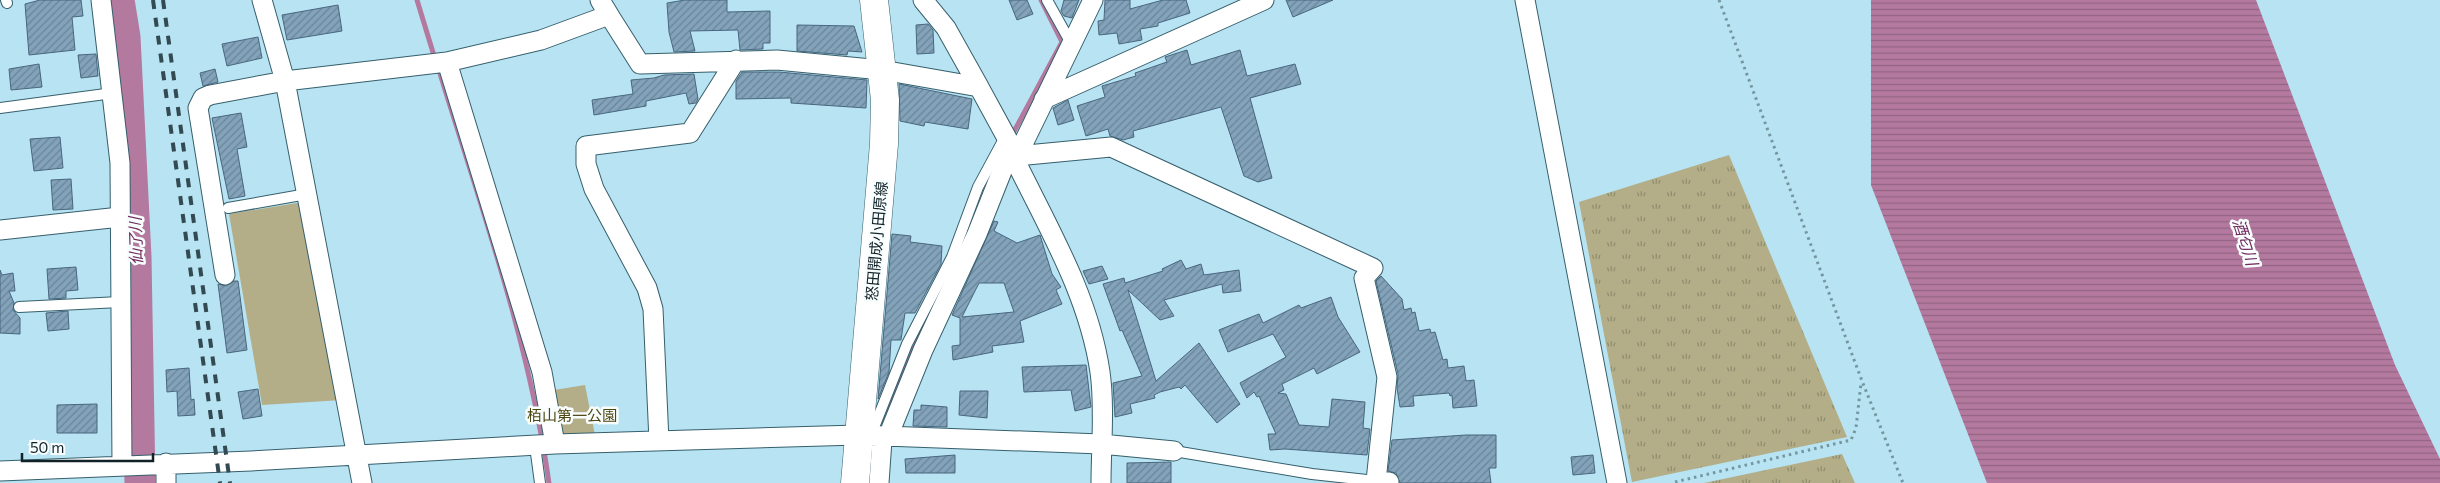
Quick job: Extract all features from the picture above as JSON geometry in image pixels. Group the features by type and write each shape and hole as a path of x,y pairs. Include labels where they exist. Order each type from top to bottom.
{"main road":[{"name":"怒田開成小田原線","path":"855,483 876,435 885,100 874,0"}],"street":[{"path":"101,0 120,163 122,465"},
{"path":"262,0 285,81 362,483"},
{"path":"923,0 946,28 1010,145 1016,164 1070,270 1084,305 1100,373 1102,483"},
{"path":"1010,145 1021,148 1093,0"},
{"path":"1044,99 1234,6 1264,0"},
{"path":"1525,0 1617,483"},
{"path":"225,275 198,108 199,103 210,94 285,81 447,62 541,40 604,7 640,64 776,60 882,70 978,87"},
{"path":"659,441 653,310 648,288 594,189 586,164 586,146 690,133 736,60"},
{"path":"447,62 542,372 555,444"},
{"path":"876,435 923,350 977,234 1006,161 1010,145"},
{"path":"1010,145 1027,155 1111,147 1373,268 1364,278 1387,376 1385,482"},
{"path":"0,230 120,217"},
{"path":"876,435 882,440 879,483"},
{"path":"0,471 555,444 876,435 1101,444 1174,452"},
{"path":"161,463 166,483"}],"lane":[{"path":"1047,0 1072,46"},
{"path":"0,108 113,93"},
{"path":"228,208 307,194"},
{"path":"19,307 120,302"},
{"path":"535,446 540,483"},
{"path":"1174,452 1312,474 1385,482"}],"path":[{"path":"1719,0 1862,381 1903,483"},
{"path":"1674,483 1851,440 1856,428 1862,381"}],"green space":[{"path":"1729,155 1847,437 1632,482 1579,202"},
{"path":"303,202 342,400 262,405 229,214"},
{"name":"栢山第一公園","path":"585,385 596,440 558,441 548,391"},
{"path":"1842,454 1855,483 1704,483"}],"water":[{"name":"酒匂川","path":"1871,0 2256,0 2395,365 2440,459 2440,483 1987,483 1871,185"}],"building":[{"path":"40,0 81,0 83,16 72,17 75,50 29,55 25,4"},
{"path":"685,0 727,0 727,12 770,11 770,43 763,43 763,49 740,50 738,30 690,31 695,51 674,52 669,32 667,3"},
{"path":"1009,0 1027,0 1033,14 1017,20"},
{"path":"1064,0 1079,0 1072,18 1064,16 1061,11"},
{"path":"1105,0 1130,0 1130,9 1163,0 1186,0 1190,13 1158,23 1158,26 1140,29 1142,40 1119,44 1117,33 1099,35 1098,21 1104,20"},
{"path":"1286,0 1333,0 1293,17"},
{"path":"338,5 342,31 287,40 282,15"},
{"path":"928,24 933,30 934,53 917,54 916,25"},
{"path":"797,25 854,26 862,52 848,51 847,55 797,51"},
{"path":"258,37 262,58 227,66 222,44"},
{"path":"1187,50 1191,65 1240,50 1247,76 1295,64 1301,84 1250,98 1272,178 1258,182 1244,176 1221,107 1133,131 1134,137 1123,140 1110,136 1108,129 1086,136 1077,106 1105,97 1102,86 1136,76 1135,73 1167,62 1165,57"},
{"path":"96,54 98,76 81,78 78,55"},
{"path":"39,64 42,87 11,90 9,69"},
{"path":"215,69 218,82 203,86 200,73"},
{"path":"742,72 779,72 867,80 866,108 791,103 791,98 736,99 736,81"},
{"path":"694,74 698,99 696,103 689,104 686,93 646,101 646,106 594,115 592,100 633,94 631,80 664,75"},
{"path":"899,84 972,99 968,129 925,122 924,126 900,121"},
{"path":"1068,100 1074,120 1058,125 1053,108"},
{"path":"241,113 247,147 237,149 245,196 229,199 212,118"},
{"path":"60,137 63,168 34,171 30,139"},
{"path":"71,179 73,209 53,210 51,180"},
{"path":"994,221 998,222 994,231 1017,243 1040,235 1052,274 1061,287 1056,290 1062,304 1020,321 1024,342 992,346 993,352 953,360 952,346 960,345 960,318 952,315","holes":["979,283 1004,283 1014,312 962,317"]},
{"path":"892,234 911,236 910,242 942,246 941,264 915,313 905,313 901,340 891,340 889,372 878,399"},
{"path":"1181,260 1186,269 1201,264 1204,275 1239,270 1241,291 1223,293 1222,284 1164,300 1174,316 1160,320 1128,290 1156,381 1199,343 1240,404 1217,423 1185,385 1181,389 1179,387 1160,392 1154,395 1155,398 1130,404 1132,413 1115,417 1113,383 1142,376 1122,330 1120,331 1103,284 1124,278 1125,283 1163,271 1162,269"},
{"path":"1102,266 1108,279 1089,284 1083,271"},
{"path":"76,267 78,290 66,291 66,298 49,299 47,269"},
{"path":"0,270 2,275 13,273 15,291 9,291 14,303 13,310 20,318 20,334 0,333"},
{"path":"1381,276 1402,299 1404,310 1411,308 1412,313 1415,312 1419,331 1430,329 1431,333 1435,332 1443,360 1447,359 1448,368 1464,366 1466,381 1474,380 1477,406 1453,408 1452,395 1450,396 1449,393 1413,396 1414,406 1400,407 1397,388 1398,374 1376,281"},
{"path":"234,281 238,281 247,350 227,353 218,284 226,286"},
{"path":"1331,297 1338,317 1360,352 1317,374 1314,368 1282,384 1284,390 1278,393 1286,394 1299,425 1329,427 1332,399 1365,402 1363,428 1370,429 1367,455 1285,449 1270,450 1268,434 1276,434 1259,396 1257,397 1254,392 1247,398 1240,383 1286,357 1273,334 1228,352 1219,330 1259,314 1263,323 1299,305 1301,308"},
{"path":"68,311 69,329 48,331 46,313"},
{"path":"1086,365 1091,407 1075,411 1071,390 1024,392 1022,367"},
{"path":"189,368 191,400 194,399 195,415 178,416 177,391 167,392 166,370"},
{"path":"258,389 262,416 243,419 238,392"},
{"path":"960,391 988,391 987,418 959,415"},
{"path":"97,404 97,433 57,433 57,405"},
{"path":"921,405 947,407 947,427 913,426 914,410 921,410"},
{"path":"1496,435 1496,468 1489,468 1491,483 1400,483 1396,473 1388,471 1392,440"},
{"path":"955,455 955,473 906,473 905,459"},
{"path":"1593,455 1595,473 1573,475 1571,457"},
{"path":"1171,462 1171,483 1127,483 1127,463"}],"waterway":[{"name":"仙了川","path":"119,0 125,37 136,257 140,483"},
{"path":"417,0 435,59"},
{"path":"1011,137 1062,42 1041,0"},
{"path":"438,67 502,273 516,325 529,377 549,483"},
{"path":"879,431 913,347 926,321"}],"railway":[{"path":"153,0 220,483"},
{"path":"163,0 230,483"}]}
